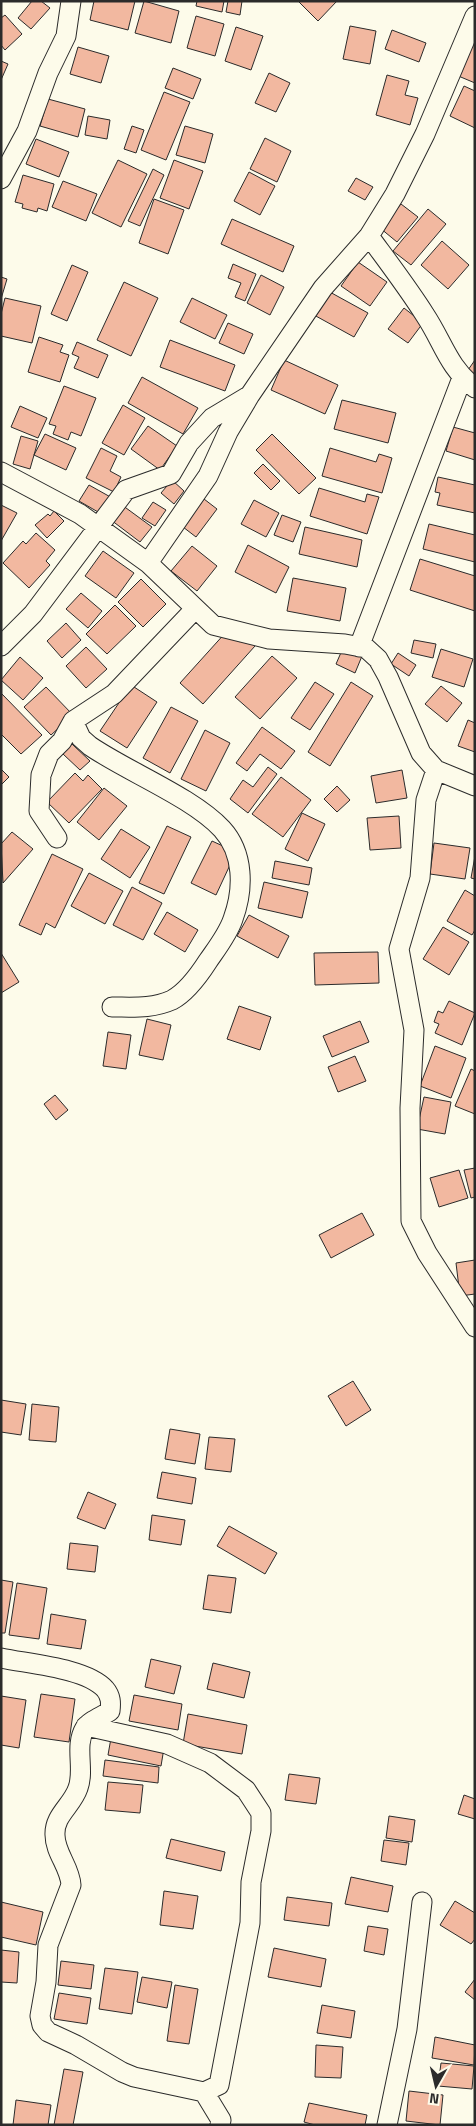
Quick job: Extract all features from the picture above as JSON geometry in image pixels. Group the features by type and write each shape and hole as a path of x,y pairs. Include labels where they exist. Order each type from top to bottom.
{"street":[{"path":"1,179 28,131 48,73 66,36 71,1"},
{"path":"148,563 208,476 228,432 250,395 323,288 369,236 395,194 425,134 475,16"},
{"path":"359,646 468,383 448,360 426,316 369,236"},
{"path":"1,646 33,614 126,490 171,474 189,443 212,418 250,395"},
{"path":"1,472 80,514 148,563 213,625 234,632 297,642 366,648 378,659 421,753 436,770 475,786"},
{"path":"57,838 39,811 41,775 49,754 62,741 73,720 114,694 195,609"},
{"path":"73,720 81,738 90,746 198,810 221,828 234,846 240,864 237,905 233,921 200,974 173,1000 149,1008 112,1007"},
{"path":"436,770 426,800 420,878 399,949 414,1030 410,1108 411,1221 427,1253 475,1327"},
{"path":"1,1658 83,1675 107,1690 111,1700 110,1712 86,1726 80,1738 80,1780 78,1790 55,1822 55,1837 70,1876 71,1885 48,1945 46,1982 40,2016 42,2025 48,2032 134,2077 204,2092 220,2085 250,1923 251,1882 261,1831 261,1813 246,1790 210,1763 167,1744 86,1726"},
{"path":"387,2125 406,2029 422,1902"},
{"path":"204,2092 221,2120 220,2125"}],"building":[{"path":"32,1 41,1 50,8 31,29 18,18"},
{"path":"94,1 135,1 128,30 90,20"},
{"path":"144,1 179,11 171,43 135,33"},
{"path":"197,1 224,1 222,12 196,6"},
{"path":"228,1 242,1 240,15 226,12"},
{"path":"298,1 337,1 318,21"},
{"path":"5,15 22,34 5,50 1,45 1,18"},
{"path":"196,16 224,24 215,56 187,48"},
{"path":"350,26 376,31 370,64 343,59"},
{"path":"236,27 263,36 251,70 225,61"},
{"path":"392,30 426,43 419,62 385,49"},
{"path":"471,40 475,41 475,83 456,75"},
{"path":"78,47 109,56 101,83 70,74"},
{"path":"1,61 8,64 1,80"},
{"path":"173,68 201,79 193,99 165,88"},
{"path":"269,73 290,83 276,112 255,103"},
{"path":"387,75 409,81 405,95 418,98 410,125 376,115"},
{"path":"464,86 475,91 475,128 450,116"},
{"path":"164,92 190,102 166,160 141,150"},
{"path":"48,99 85,109 78,137 40,126"},
{"path":"88,116 110,120 107,139 85,135"},
{"path":"132,126 144,130 136,153 124,149"},
{"path":"185,126 213,134 205,163 176,155"},
{"path":"265,138 291,151 277,182 250,169"},
{"path":"36,139 69,152 59,177 26,164"},
{"path":"118,160 147,174 121,227 92,213"},
{"path":"174,160 203,171 189,209 160,198"},
{"path":"153,169 164,175 140,226 128,221"},
{"path":"249,172 275,186 260,215 234,201"},
{"path":"23,175 54,184 47,211 38,208 37,212 22,208 23,204 15,202"},
{"path":"356,178 373,187 365,200 348,191"},
{"path":"63,181 97,194 86,221 52,207"},
{"path":"154,199 184,210 168,254 139,243"},
{"path":"401,204 418,217 397,242 380,228"},
{"path":"428,209 446,224 411,265 393,251"},
{"path":"232,219 294,246 283,272 221,244"},
{"path":"442,241 469,265 448,289 421,265"},
{"path":"358,262 387,282 370,306 341,286"},
{"path":"233,264 256,274 245,301 235,297 241,283 228,278"},
{"path":"72,265 88,272 67,321 51,314"},
{"path":"261,275 284,287 270,315 247,303"},
{"path":"1,277 7,279 1,299"},
{"path":"124,282 158,298 131,356 97,340"},
{"path":"328,291 368,313 354,337 314,315"},
{"path":"5,298 41,306 32,343 1,336 1,314"},
{"path":"192,298 227,315 215,339 180,322"},
{"path":"404,308 423,323 408,343 388,329"},
{"path":"228,323 253,334 244,354 219,343"},
{"path":"39,337 63,345 60,352 69,355 60,382 28,372"},
{"path":"170,340 235,365 225,391 160,367"},
{"path":"77,342 108,355 98,378 74,368 79,357 72,354"},
{"path":"284,360 338,385 325,414 271,390"},
{"path":"475,360 475,374 468,370"},
{"path":"142,377 198,408 183,434 128,403"},
{"path":"64,386 96,398 81,436 71,432 68,440 53,434 56,426 49,424"},
{"path":"342,400 396,413 388,443 334,429"},
{"path":"123,405 145,418 124,455 102,443"},
{"path":"20,406 47,418 38,438 11,427"},
{"path":"148,426 177,446 160,470 131,449"},
{"path":"453,427 475,433 475,460 446,451"},
{"path":"45,434 76,448 66,470 34,455"},
{"path":"272,434 316,478 299,494 256,450"},
{"path":"21,436 38,441 30,469 13,464"},
{"path":"101,448 117,456 110,471 121,477 114,492 86,478"},
{"path":"330,448 376,462 379,454 392,458 382,493 322,476"},
{"path":"263,464 280,481 271,490 254,473"},
{"path":"438,477 475,485 475,513 437,505 440,493 435,492"},
{"path":"172,480 184,491 174,504 161,493"},
{"path":"89,485 114,499 105,516 79,501"},
{"path":"319,488 365,502 367,494 379,497 367,534 310,516"},
{"path":"204,499 217,509 196,537 183,527"},
{"path":"254,500 279,513 266,537 241,524"},
{"path":"153,502 166,510 155,526 142,518"},
{"path":"1,505 17,513 1,541"},
{"path":"122,505 152,527 140,542 111,520"},
{"path":"54,511 64,521 47,538 35,525 48,514 50,516"},
{"path":"282,515 301,522 293,542 274,535"},
{"path":"429,524 475,535 475,562 423,549"},
{"path":"305,527 362,540 357,567 299,554"},
{"path":"36,533 55,550 46,561 50,565 29,588 3,563 23,541 26,544"},
{"path":"248,545 289,567 276,593 235,572"},
{"path":"192,546 217,566 197,591 171,571"},
{"path":"103,551 134,573 116,598 85,576"},
{"path":"420,559 475,576 475,611 410,590"},
{"path":"293,578 346,588 340,621 287,611"},
{"path":"141,579 166,604 143,627 118,602"},
{"path":"81,593 102,611 88,628 66,609"},
{"path":"115,605 136,626 107,654 86,634"},
{"path":"66,623 81,640 62,658 47,641"},
{"path":"227,631 240,642 245,637 255,646 203,704 180,683"},
{"path":"414,640 436,644 433,658 411,653"},
{"path":"86,647 107,669 86,688 66,666"},
{"path":"343,648 362,656 355,673 336,664"},
{"path":"441,649 473,659 464,687 432,677"},
{"path":"398,653 416,665 409,676 391,664"},
{"path":"272,656 297,678 260,719 235,697"},
{"path":"20,657 43,678 23,700 1,680"},
{"path":"315,682 334,694 310,730 291,718"},
{"path":"351,682 373,696 330,766 308,752"},
{"path":"131,685 157,702 127,748 100,731"},
{"path":"441,686 462,703 447,722 425,704"},
{"path":"46,687 73,715 51,735 24,707"},
{"path":"1,693 42,735 21,754 1,734"},
{"path":"171,707 198,721 170,773 143,758"},
{"path":"468,720 475,723 475,752 458,746"},
{"path":"262,727 295,751 281,769 260,754 247,771 236,763"},
{"path":"205,730 230,743 206,791 181,779"},
{"path":"72,744 90,761 80,770 63,754"},
{"path":"268,767 277,774 248,813 230,799 243,780 253,787"},
{"path":"1,769 9,777 1,785"},
{"path":"402,770 407,798 376,803 371,776"},
{"path":"75,773 83,781 88,775 102,789 69,823 47,802"},
{"path":"281,777 311,800 283,837 252,814"},
{"path":"337,786 350,800 337,812 324,799"},
{"path":"104,788 127,806 99,840 77,822"},
{"path":"302,813 325,824 308,861 285,849"},
{"path":"399,816 401,848 370,850 367,818"},
{"path":"167,826 191,837 164,894 139,883"},
{"path":"121,829 150,847 130,878 101,859"},
{"path":"12,832 33,849 3,883 1,844"},
{"path":"212,841 236,852 216,895 191,883"},
{"path":"434,843 470,848 465,879 430,874"},
{"path":"52,854 83,869 55,928 46,923 41,935 19,925"},
{"path":"475,856 475,879 471,878"},
{"path":"275,861 312,868 309,885 272,878"},
{"path":"89,873 123,891 105,924 71,906"},
{"path":"264,882 308,892 302,918 258,908"},
{"path":"132,887 162,903 143,940 113,925"},
{"path":"465,890 475,896 475,930 472,935 447,921"},
{"path":"167,912 198,930 185,952 154,934"},
{"path":"249,915 289,936 278,958 237,936"},
{"path":"443,927 469,942 449,975 423,959"},
{"path":"378,952 379,983 315,985 314,953"},
{"path":"1,953 19,982 1,993"},
{"path":"449,1001 475,1013 462,1045 435,1033 439,1024 434,1022 438,1011 443,1013"},
{"path":"239,1006 271,1017 260,1050 227,1039"},
{"path":"147,1019 171,1025 163,1060 139,1055"},
{"path":"360,1021 369,1042 332,1057 323,1036"},
{"path":"108,1032 131,1035 126,1069 103,1066"},
{"path":"435,1046 466,1058 451,1098 420,1086"},
{"path":"355,1056 366,1081 338,1092 328,1067"},
{"path":"471,1069 475,1071 475,1114 455,1106"},
{"path":"55,1095 68,1110 56,1120 44,1104"},
{"path":"424,1097 451,1102 445,1134 417,1129"},
{"path":"475,1168 475,1197 471,1198 464,1170"},
{"path":"459,1170 468,1198 439,1207 430,1178"},
{"path":"362,1213 374,1235 331,1258 319,1235"},
{"path":"475,1260 475,1294 460,1296 456,1263"},
{"path":"353,1381 371,1410 346,1426 328,1396"},
{"path":"1,1400 26,1404 21,1435 1,1432"},
{"path":"32,1404 59,1407 56,1442 29,1440"},
{"path":"170,1429 200,1434 195,1464 165,1459"},
{"path":"209,1437 235,1439 231,1472 205,1469"},
{"path":"162,1472 196,1478 192,1504 157,1498"},
{"path":"88,1492 116,1504 105,1529 77,1518"},
{"path":"152,1515 185,1520 181,1545 149,1540"},
{"path":"229,1526 277,1553 265,1574 217,1546"},
{"path":"70,1543 98,1546 95,1572 67,1569"},
{"path":"208,1575 236,1578 231,1613 203,1609"},
{"path":"1,1580 13,1582 5,1633 1,1633"},
{"path":"17,1583 47,1588 39,1639 9,1635"},
{"path":"51,1614 86,1620 81,1649 47,1644"},
{"path":"151,1659 181,1666 174,1694 145,1687"},
{"path":"213,1663 250,1672 244,1698 207,1689"},
{"path":"41,1694 75,1699 69,1742 34,1737"},
{"path":"134,1695 182,1704 178,1730 129,1721"},
{"path":"1,1696 26,1700 19,1748 1,1745"},
{"path":"188,1714 247,1725 242,1754 183,1744"},
{"path":"111,1738 164,1748 161,1766 108,1755"},
{"path":"105,1760 159,1767 158,1783 103,1776"},
{"path":"289,1774 320,1778 316,1804 285,1800"},
{"path":"108,1782 143,1785 140,1813 105,1810"},
{"path":"464,1795 475,1799 475,1819 458,1814"},
{"path":"389,1816 415,1820 412,1842 386,1838"},
{"path":"171,1839 225,1852 221,1871 166,1858"},
{"path":"384,1840 409,1843 406,1865 381,1861"},
{"path":"351,1877 393,1886 388,1912 345,1904"},
{"path":"164,1891 198,1896 193,1929 160,1925"},
{"path":"287,1897 332,1903 329,1926 284,1920"},
{"path":"455,1901 475,1913 475,1939 471,1944 440,1925"},
{"path":"1,1902 43,1912 36,1945 1,1937"},
{"path":"368,1926 388,1929 384,1955 364,1951"},
{"path":"274,1948 326,1959 321,1987 268,1977"},
{"path":"1,1950 19,1952 17,1983 1,1982"},
{"path":"61,1961 94,1965 91,1989 58,1985"},
{"path":"105,1968 138,1972 132,2014 99,2009"},
{"path":"142,1977 172,1982 167,2008 137,2002"},
{"path":"475,1979 475,2000 465,1992"},
{"path":"175,1985 198,1989 189,2044 167,2041"},
{"path":"59,1993 91,1998 87,2024 54,2019"},
{"path":"322,2005 355,2011 351,2038 317,2033"},
{"path":"435,2037 475,2045 474,2065 432,2058"},
{"path":"316,2045 343,2047 341,2078 315,2077"},
{"path":"441,2063 474,2066 472,2089 438,2086"},
{"path":"64,2069 83,2072 73,2125 54,2125"},
{"path":"409,2091 443,2095 440,2125 406,2121"},
{"path":"16,2100 51,2105 48,2125 13,2125"},
{"path":"309,2103 367,2115 365,2125 315,2125 304,2122"}]}
